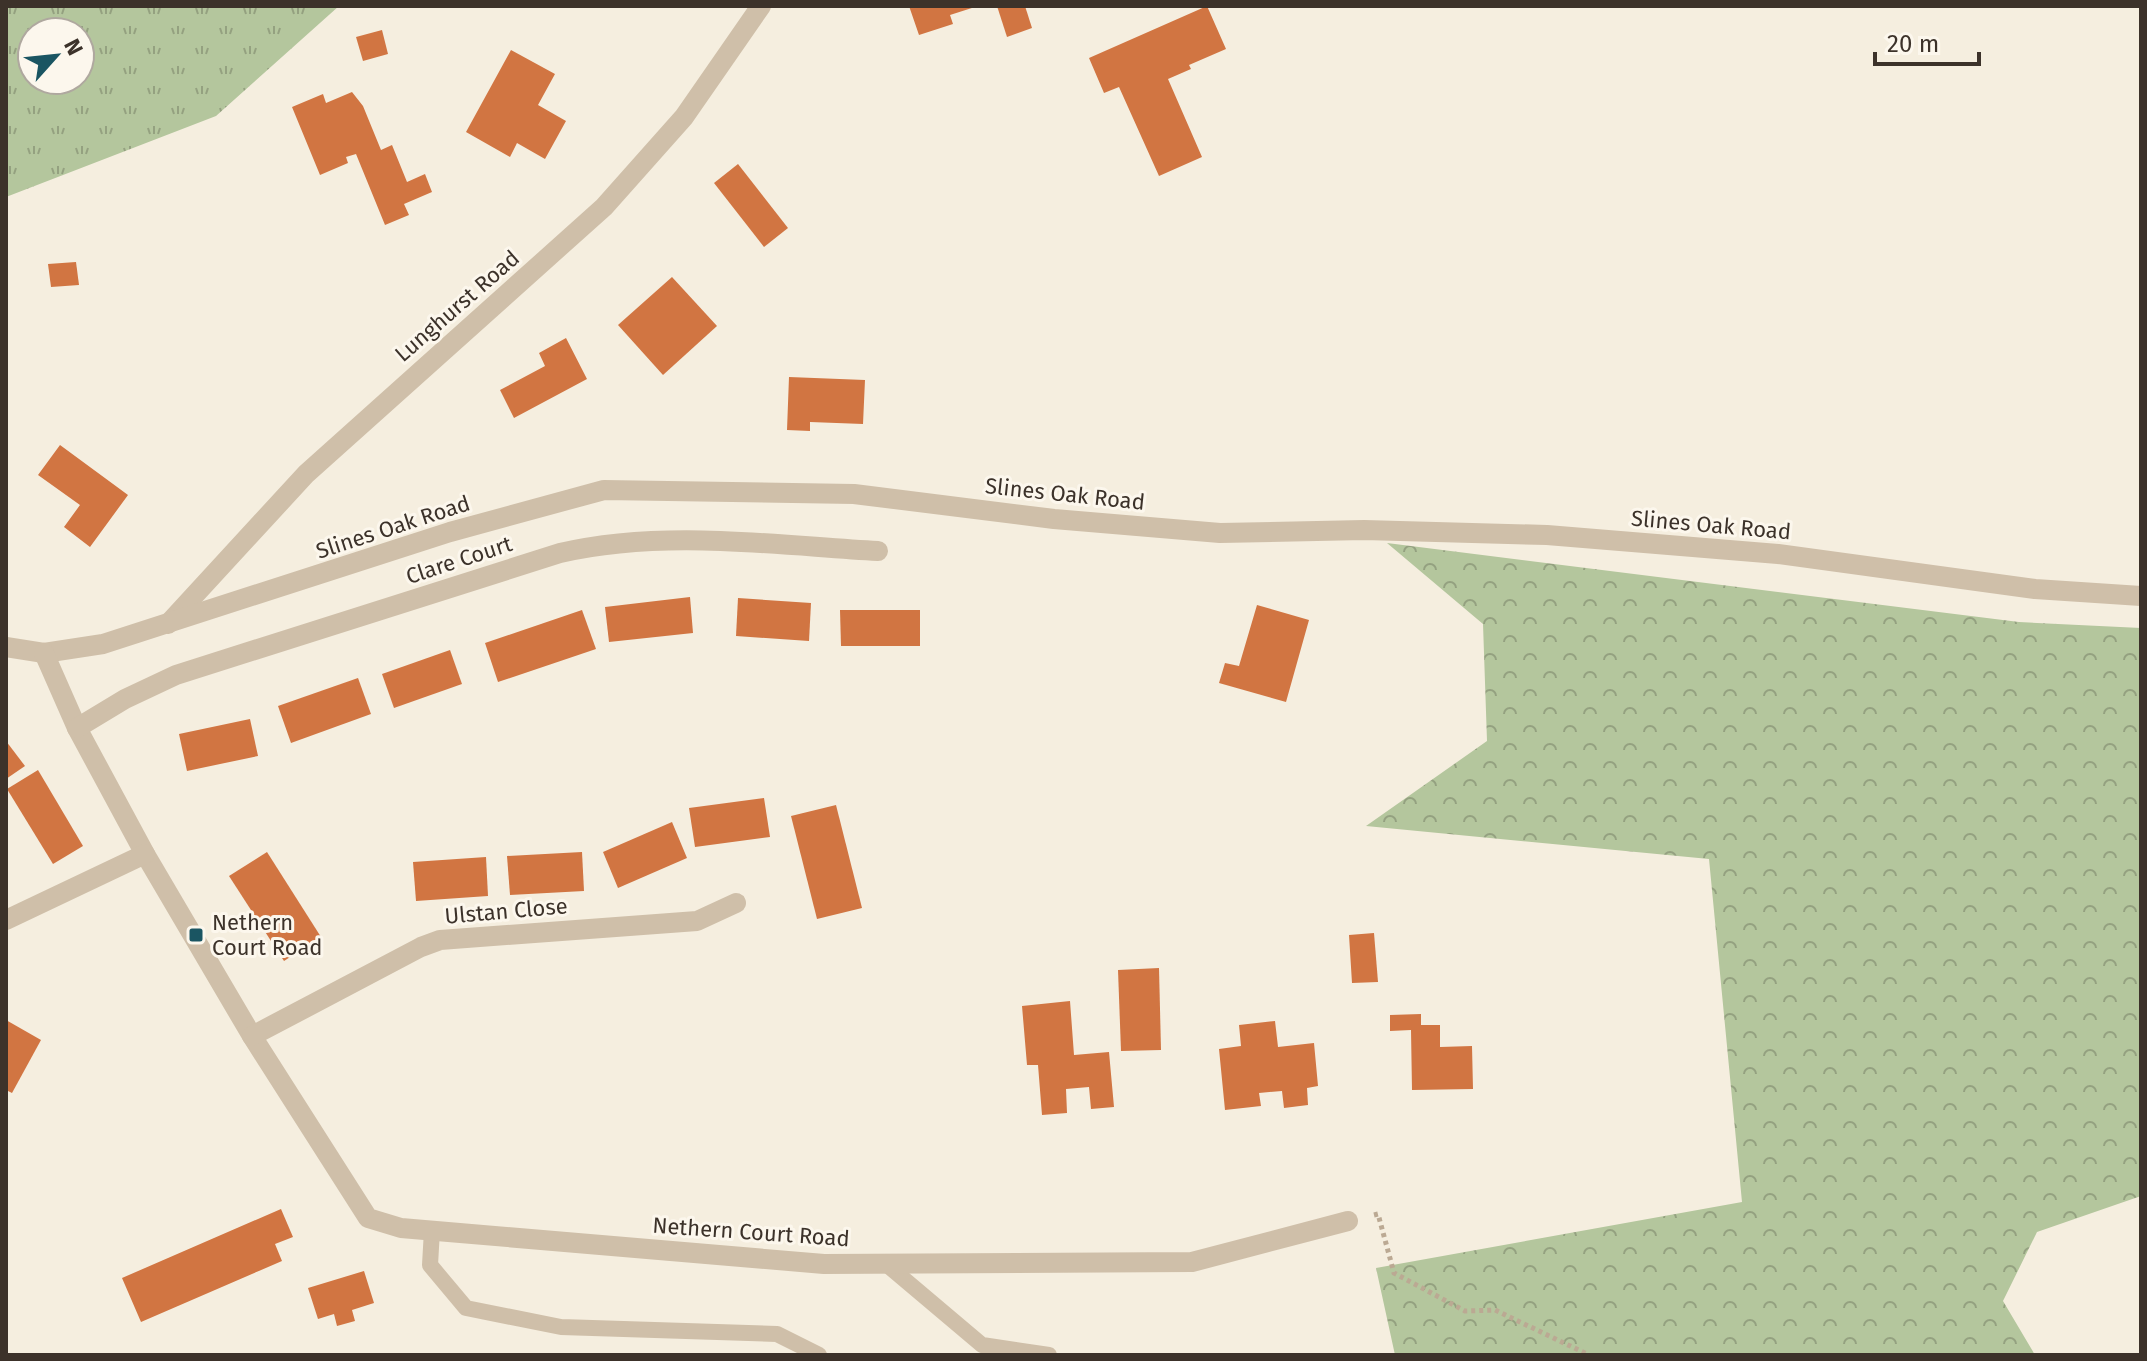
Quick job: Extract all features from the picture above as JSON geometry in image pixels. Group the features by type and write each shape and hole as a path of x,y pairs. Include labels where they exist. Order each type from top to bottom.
{"street":[{"name":"Lunghurst Road","path":"166,626 306,474 604,207 684,117 761,6"},
{"name":"Slines Oak Road","path":"6,647 44,653 103,644 450,532 604,490 854,494 1054,519 1220,533 1364,530 1547,535 1778,554 2035,589 2141,596"},
{"name":"Clare Court","path":"77,728 125,699 176,675 560,553 596,545 725,543 878,551"},
{"name":"Nethern Court Road","path":"44,653 77,728 145,854 252,1036 368,1218 401,1228 824,1264 1192,1262 1348,1221"},
{"path":"6,920 145,854"},
{"name":"Ulstan Close","path":"252,1036 421,947 440,940 697,921 736,903"}],"lane":[{"path":"432,1230 430,1265 466,1308 561,1327 777,1334 819,1355"},
{"path":"886,1264 982,1345 1049,1355"}],"path":[{"path":"1348,1221 1378,1214 1394,1273 1465,1311 1495,1310 1589,1355"}],"green space":[{"path":"6,6 339,6 216,116 6,197"},
{"path":"1387,543 2019,622 2141,628 2141,1196 2037,1232 2003,1301 2035,1355 1395,1355 1376,1268 1742,1202 1709,859 1366,826 1487,741 1483,624"}],"building":[{"path":"909,6 975,7 950,15 953,24 919,35"},
{"path":"997,6 1025,6 1032,28 1007,37"},
{"path":"1207,6 1226,49 1189,65 1191,69 1168,79 1202,157 1159,176 1119,87 1104,93 1089,58"},
{"path":"382,30 388,54 363,61 356,37"},
{"path":"511,50 555,74 538,105 566,121 545,159 517,143 510,157 466,132"},
{"path":"352,92 363,106 381,150 392,145 407,182 425,174 432,192 404,204 409,215 385,225 356,154 346,157 348,163 320,175 292,107 323,94 326,103"},
{"path":"738,164 788,228 764,247 714,183"},
{"path":"76,262 79,285 51,287 48,264"},
{"path":"672,277 717,326 663,375 618,325"},
{"path":"566,338 587,379 514,418 500,390 545,366 539,353"},
{"path":"789,377 865,380 863,424 810,422 810,431 787,430"},
{"path":"60,445 128,495 90,547 64,527 80,505 38,475"},
{"path":"690,597 693,633 609,642 605,607"},
{"path":"738,598 811,603 809,641 736,636"},
{"path":"1257,605 1309,620 1286,702 1219,683 1225,663 1239,666"},
{"path":"582,610 596,649 498,682 485,643"},
{"path":"840,610 920,610 920,646 841,646"},
{"path":"450,650 462,684 394,708 382,674"},
{"path":"358,678 371,714 291,743 278,706"},
{"path":"250,719 258,756 187,771 179,734"},
{"path":"6,741 25,766 6,779"},
{"path":"38,770 83,846 53,864 7,789"},
{"path":"764,798 770,837 695,847 689,808"},
{"path":"836,805 862,908 817,919 791,816"},
{"path":"672,822 687,858 618,888 603,852"},
{"path":"267,852 321,937 284,961 229,876"},
{"path":"582,852 584,891 510,895 507,856"},
{"path":"486,857 488,896 416,901 413,862"},
{"path":"1374,933 1378,982 1352,983 1349,935"},
{"path":"1159,968 1161,1050 1121,1051 1118,970"},
{"path":"1070,1001 1074,1055 1109,1052 1114,1107 1091,1109 1089,1087 1066,1089 1067,1113 1042,1115 1038,1065 1027,1065 1022,1006"},
{"path":"1421,1014 1421,1025 1440,1025 1440,1047 1472,1046 1473,1089 1412,1090 1411,1030 1390,1031 1390,1015"},
{"path":"6,1020 41,1040 12,1093 6,1090"},
{"path":"1275,1021 1278,1047 1314,1043 1318,1086 1307,1088 1308,1105 1284,1108 1282,1091 1259,1093 1261,1106 1225,1110 1219,1049 1241,1046 1239,1025"},
{"path":"281,1209 293,1237 275,1244 282,1261 141,1322 122,1278"},
{"path":"364,1271 374,1303 352,1310 355,1321 337,1326 334,1314 318,1319 308,1288"}],"place":[{"name":"Nethern Court Road","path":"196,935"}]}
